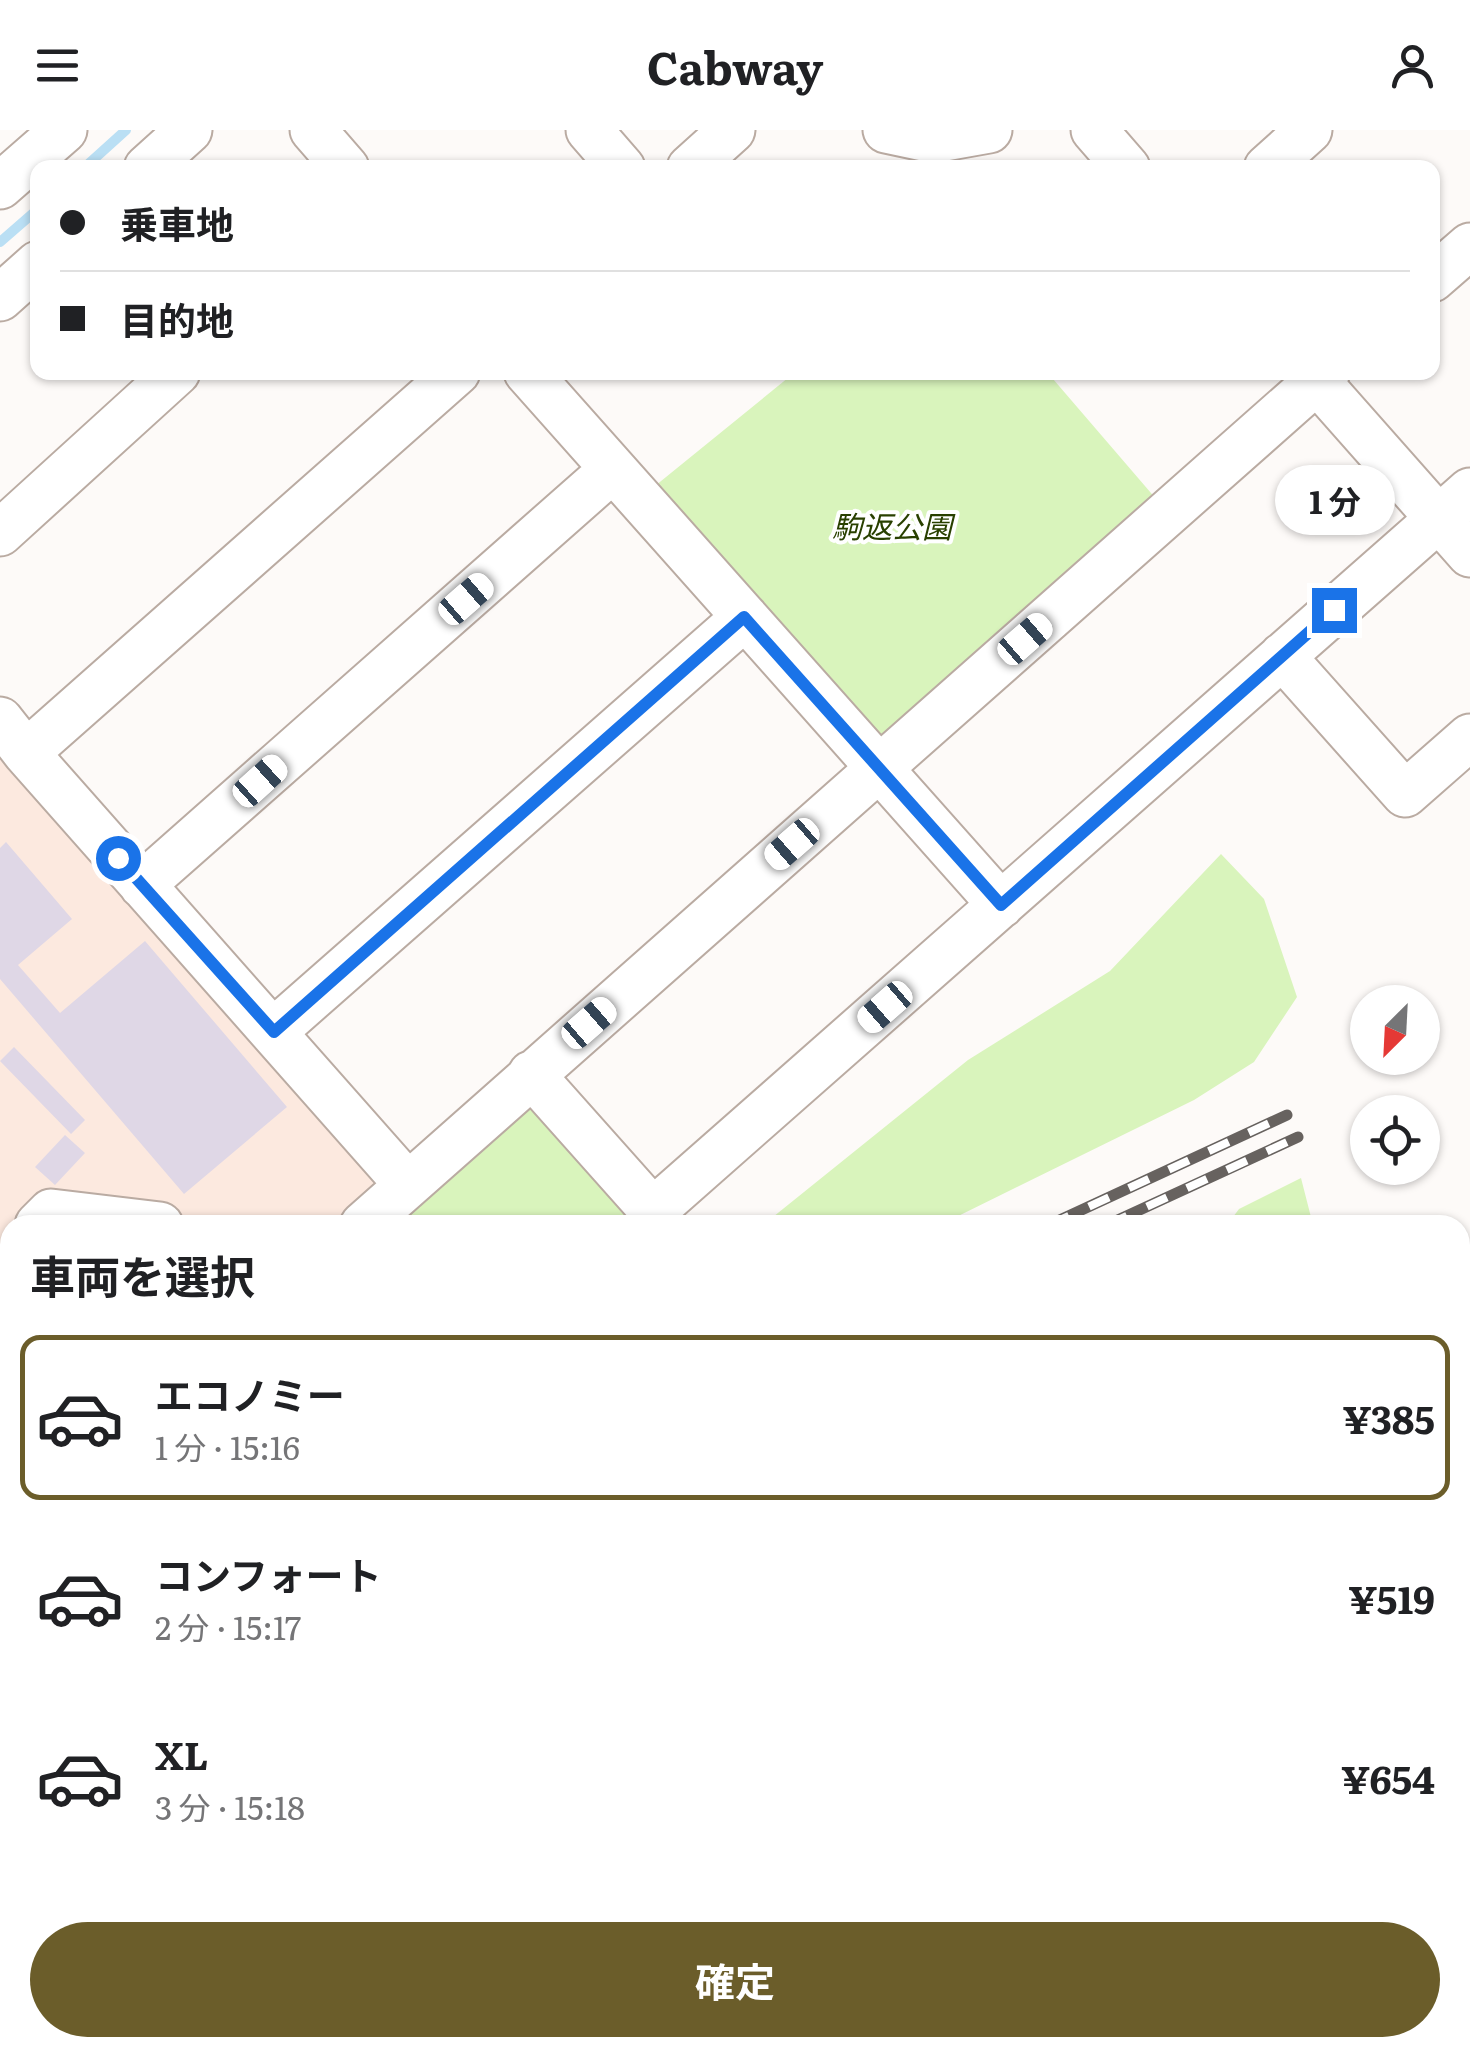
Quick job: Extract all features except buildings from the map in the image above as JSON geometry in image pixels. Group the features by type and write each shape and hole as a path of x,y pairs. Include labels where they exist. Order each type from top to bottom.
{"street":[{"path":"0,186 64,130"},
{"path":"156,160 189,130"},
{"path":"312,130 339,160"},
{"path":"589,130 615,160"},
{"path":"699,160 732,130"},
{"path":"886,130 932,140 989,130"},
{"path":"1094,130 1120,160"},
{"path":"1275,160 1309,130"},
{"path":"1440,272 1470,246"},
{"path":"0,298 30,271"},
{"path":"0,533 168,380"},
{"path":"407,1184 13,736 448,380"},
{"path":"535,380 1001,905"},
{"path":"374,1215 1312,380"},
{"path":"1323,380 1454,505 1470,554"},
{"path":"142,885 613,469"},
{"path":"531,1074 653,1212 1454,505"},
{"path":"274,1032 744,617"},
{"path":"1282,656 1404,794 1470,736"},
{"path":"48,1215 76,1215"}],"shaded area":[{"path":"0,742 383,1179 356,1215 179,1215 37,1198 24,1215 0,1215"}],"green space":[{"name":"駒返公園","path":"785,380 1054,380 1157,500 888,738 865,737 650,490"},
{"path":"1221,854 1264,899 1297,997 1254,1062 1194,1100 960,1215 775,1215 968,1060 1110,971"},
{"path":"537,1089 653,1215 392,1215"},
{"path":"1301,1178 1310,1215 1234,1215 1239,1209"}],"waterway":[{"path":"93,160 126,130"},
{"path":"0,242 30,216"}],"railway":[{"path":"1071,1215 1287,1115"},
{"path":"1129,1215 1298,1137"}],"route":[{"path":"118,858 274,1032 744,617 1001,905 1334,610"}]}
